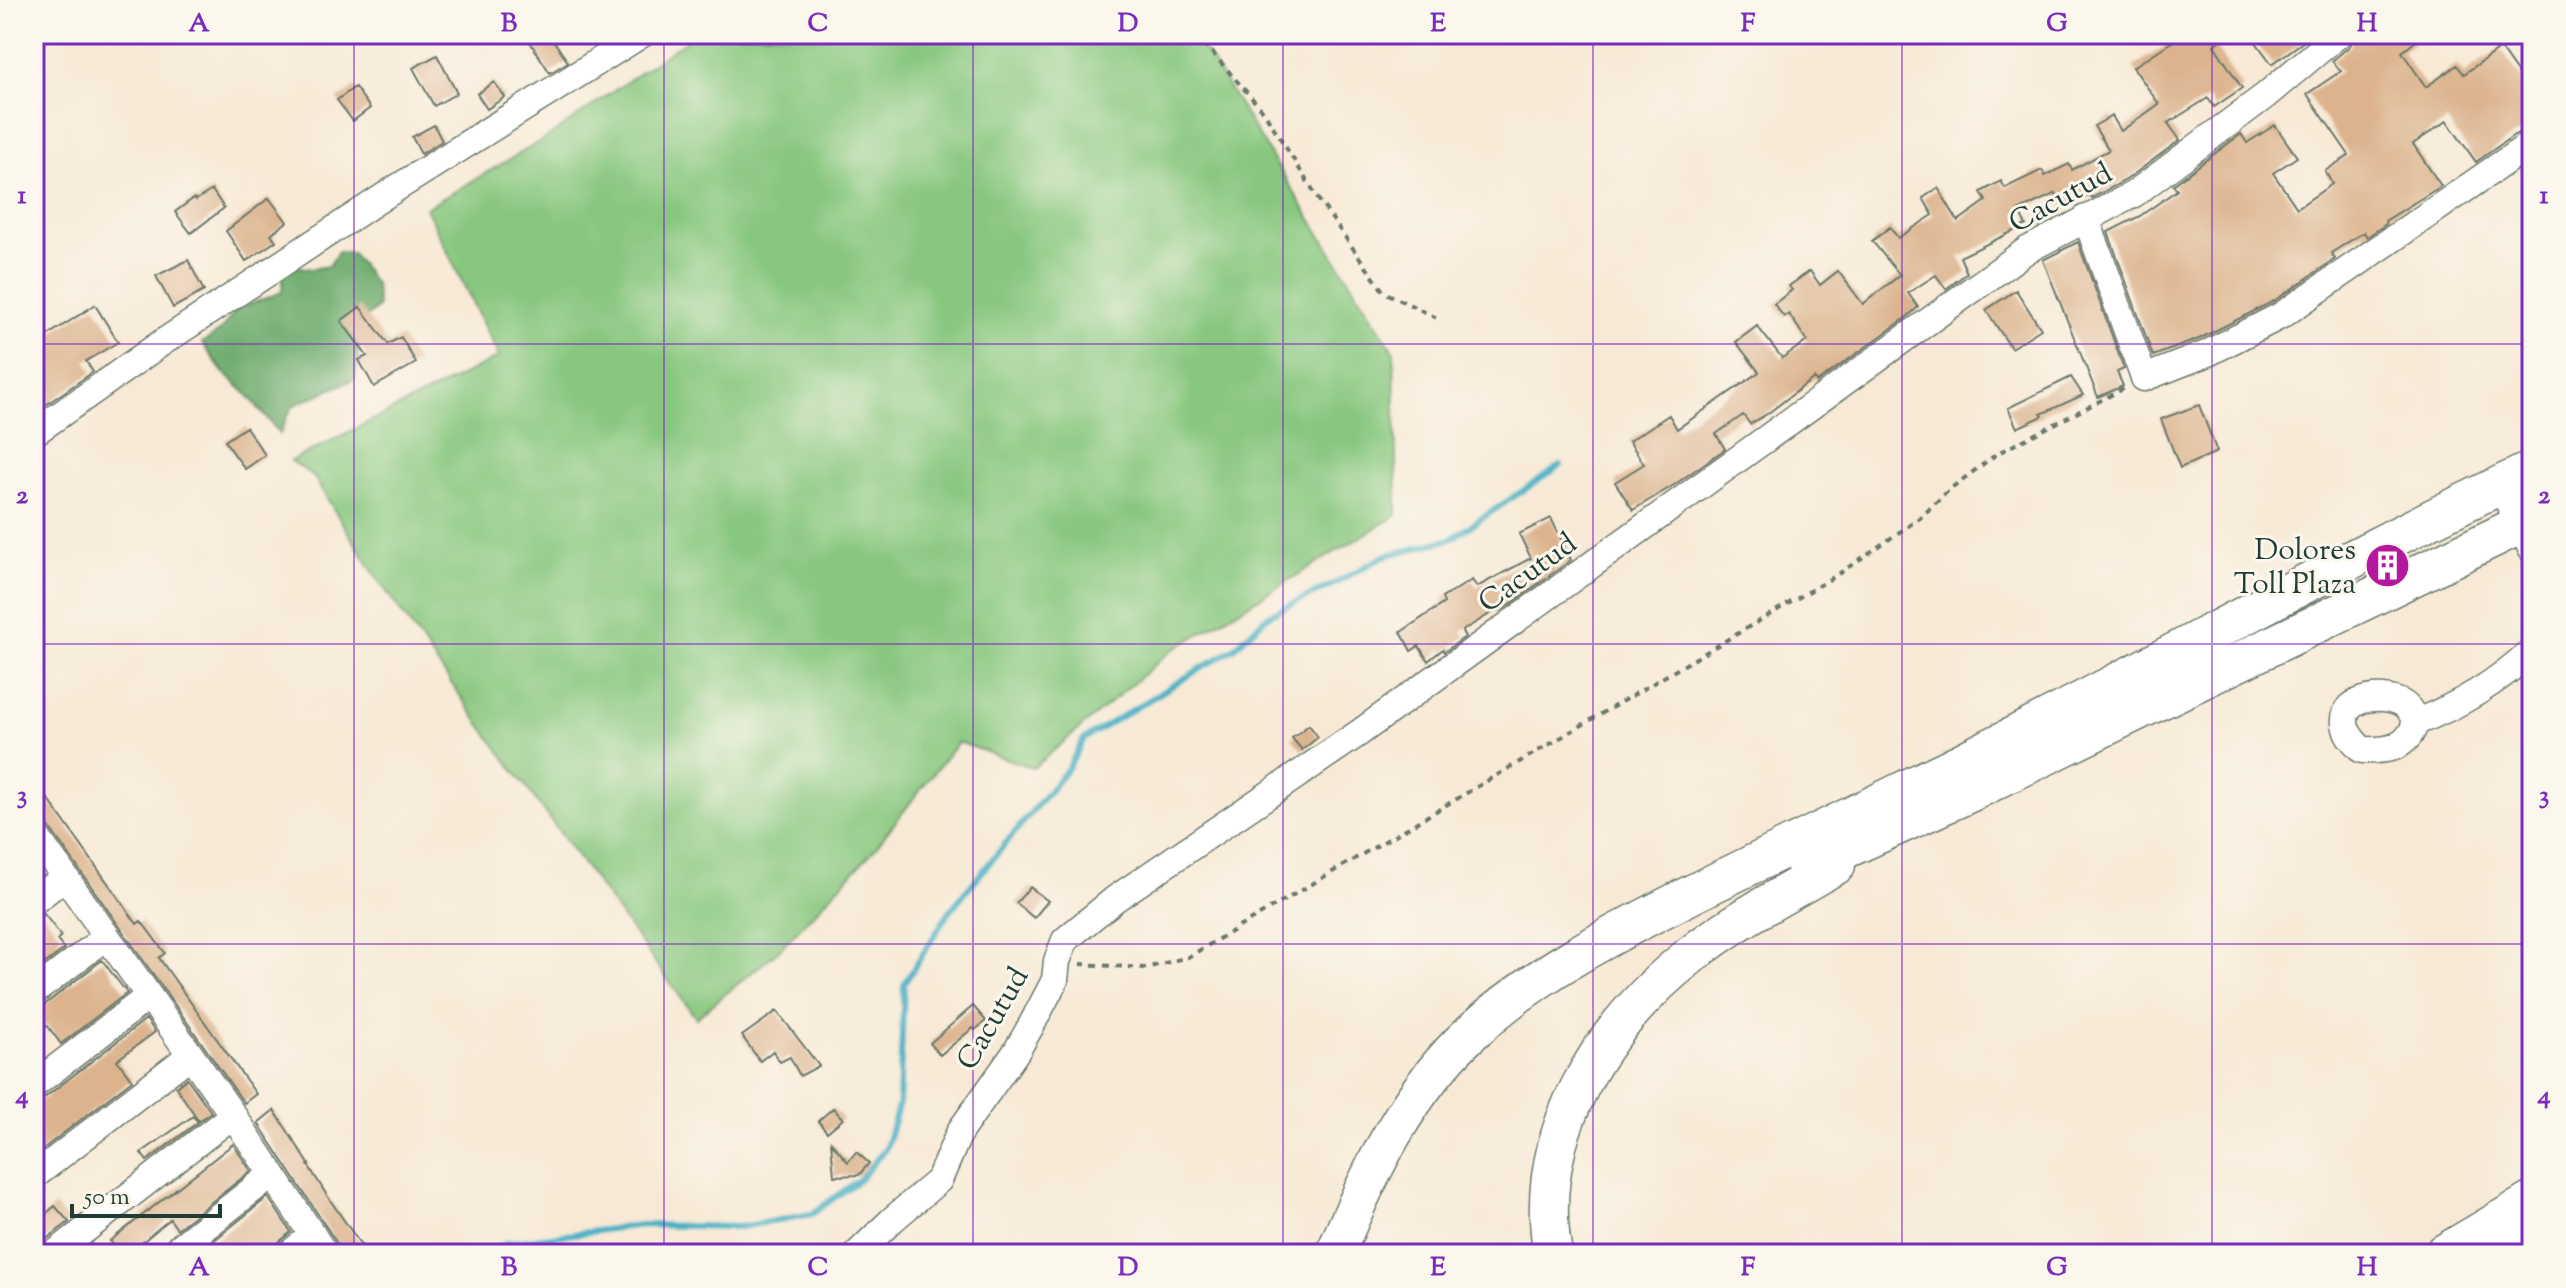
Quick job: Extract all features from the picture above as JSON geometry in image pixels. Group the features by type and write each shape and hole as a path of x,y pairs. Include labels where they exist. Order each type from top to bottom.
{"highway":[{"path":"1335,1254 1389,1139 1422,1087 1490,1015 1560,965 1646,917 2048,719 2516,477"},
{"path":"1350,1218 1461,1081 1515,1027 1557,996 1641,947 1833,854 2528,532"},
{"path":"1553,1254 1549,1197 1562,1126 1589,1067 1629,1014 1684,961 1743,919 1883,838 1965,795"},
{"path":"2443,1254 2532,1201"},
{"path":"2511,1254 2532,1243"}],"street":[{"path":"34,433 160,344 392,191 642,34"},
{"name":"Cacutud","path":"857,1254 939,1180 960,1131 1032,1024 1055,980 1057,961 1065,940 1115,899 1359,733 2027,250 2134,194 2265,96 2339,34"},
{"path":"2086,218 2144,378 2206,354 2282,315 2532,143"},
{"path":"2516,477 2528,532"},
{"path":"2416,722 2438,714 2507,673 2532,650"},
{"path":"34,833 233,1115 319,1244 289,1254"},
{"path":"34,901 65,877"},
{"path":"34,992 106,937"},
{"path":"34,1085 149,996"},
{"path":"34,1176 189,1056"},
{"path":"54,1254 233,1115"},
{"path":"171,1254 271,1175"}],"path":[{"path":"1196,34 1264,112 1318,199 1384,292 1437,318"},
{"path":"1057,961 1146,968 1188,957 1837,575 1920,518 1950,489 1998,453 2144,378"}],"green space":[{"path":"695,34 1191,34 1208,55 1394,352 1397,515 1171,651 1033,768 958,742 871,853 778,951 696,1018 480,724 375,575 313,476 291,461 499,357 426,208 548,137"},
{"path":"338,252 352,253 375,284 378,307 362,321 355,379 294,405 280,434 246,393 222,371 202,343 219,332 237,309 282,292 283,277 291,265 311,269 329,266"}],"building":[{"path":"525,34 549,34 568,62 550,73"},
{"path":"2184,34 2230,34 2214,45 2242,88 2214,107 2208,98 2168,123 2180,140 2126,180 2092,198 2090,195 2063,208 2056,193 2018,211 2026,225 1960,257 1967,273 1946,289 1936,275 1908,293 1918,307 1906,318 1817,382 1814,378 1767,414 1750,424 1743,415 1716,434 1725,449 1633,510 1615,482 1644,464 1629,441 1669,415 1677,429 1759,372 1736,342 1757,326 1782,358 1807,341 1789,314 1784,317 1774,304 1792,290 1789,286 1810,271 1820,285 1838,271 1863,304 1900,275 1872,241 1890,227 1898,238 1933,215 1923,198 1938,188 1958,221 1986,201 1981,192 2001,181 2005,188 2042,170 2045,176 2069,164 2072,170 2109,150 2094,126 2112,116 2121,131 2159,104 2133,67"},
{"path":"2250,34 2314,34 2272,64"},
{"path":"2355,34 2425,34 2402,52 2426,87 2457,65 2464,74 2500,48 2522,79 2532,72 2532,127 2514,135 2476,162 2447,121 2413,144 2441,186 2385,221 2386,224 2367,237 2364,232 2331,253 2335,259 2274,301 2199,339 2153,356 2108,232 2140,216 2177,190 2173,185 2241,134 2247,143 2275,125 2297,157 2273,173 2297,208 2332,184 2325,171 2349,155 2307,94 2341,71 2332,61 2350,46"},
{"path":"437,55 457,93 434,106 413,68"},
{"path":"494,82 505,97 487,109 477,94"},
{"path":"355,87 370,108 353,121 337,100"},
{"path":"434,125 442,141 421,154 412,137"},
{"path":"212,190 224,208 191,233 175,212"},
{"path":"269,198 287,222 271,234 276,241 246,261 226,231"},
{"path":"2078,242 2124,369 2117,372 2123,386 2098,397 2043,260"},
{"path":"188,260 204,291 173,308 156,276"},
{"path":"2016,290 2041,329 2011,348 1986,310"},
{"path":"95,305 118,342 86,361 93,372 34,413 34,344"},
{"path":"360,307 388,344 401,337 416,363 374,387 359,360 367,356 341,321"},
{"path":"2071,377 2083,395 2017,428 2008,408"},
{"path":"2199,405 2217,452 2180,468 2161,419"},
{"path":"246,427 265,455 245,469 225,441"},
{"path":"1551,518 1571,560 1505,608 1498,609 1462,631 1465,637 1444,652 1443,649 1428,661 1419,646 1411,651 1401,632 1444,603 1442,598 1472,580 1477,587 1531,558 1519,534"},
{"path":"1309,725 1318,737 1302,750 1292,738"},
{"path":"34,779 137,924 141,921 165,953 159,958 256,1094 244,1103 47,824 34,817"},
{"path":"1030,887 1048,901 1034,918 1016,903"},
{"path":"44,914 61,936 57,940 64,949 34,972 34,917"},
{"path":"102,960 127,993 61,1044 47,1025 34,1034 34,1008 44,1005"},
{"path":"973,1006 986,1021 940,1055 930,1043"},
{"path":"777,1011 819,1066 800,1076 790,1057 780,1062 773,1051 760,1061 742,1036"},
{"path":"146,1019 155,1032 117,1060 132,1080 34,1156 34,1101 44,1098"},
{"path":"187,1078 211,1112 199,1121 176,1087"},
{"path":"833,1108 843,1119 827,1132 818,1121"},
{"path":"274,1110 367,1254 341,1254 258,1123"},
{"path":"193,1116 198,1122 147,1161 141,1153"},
{"path":"831,1142 848,1162 856,1152 869,1163 859,1175 834,1176"},
{"path":"233,1144 251,1171 177,1229 170,1219 128,1254 121,1254 110,1241"},
{"path":"268,1197 291,1232 279,1242 273,1254 213,1254 207,1246"},
{"path":"55,1206 69,1222 44,1241 39,1252 34,1254 34,1224"}],"waterway":[{"path":"491,1254 506,1243 641,1225 740,1227 812,1214 860,1179 886,1148 899,1103 904,984 949,912 1068,768 1084,739 1233,649 1269,615 1384,556 1451,539 1561,465"}],"place":[{"name":"Dolores Toll Plaza","path":"2387,566"}]}
